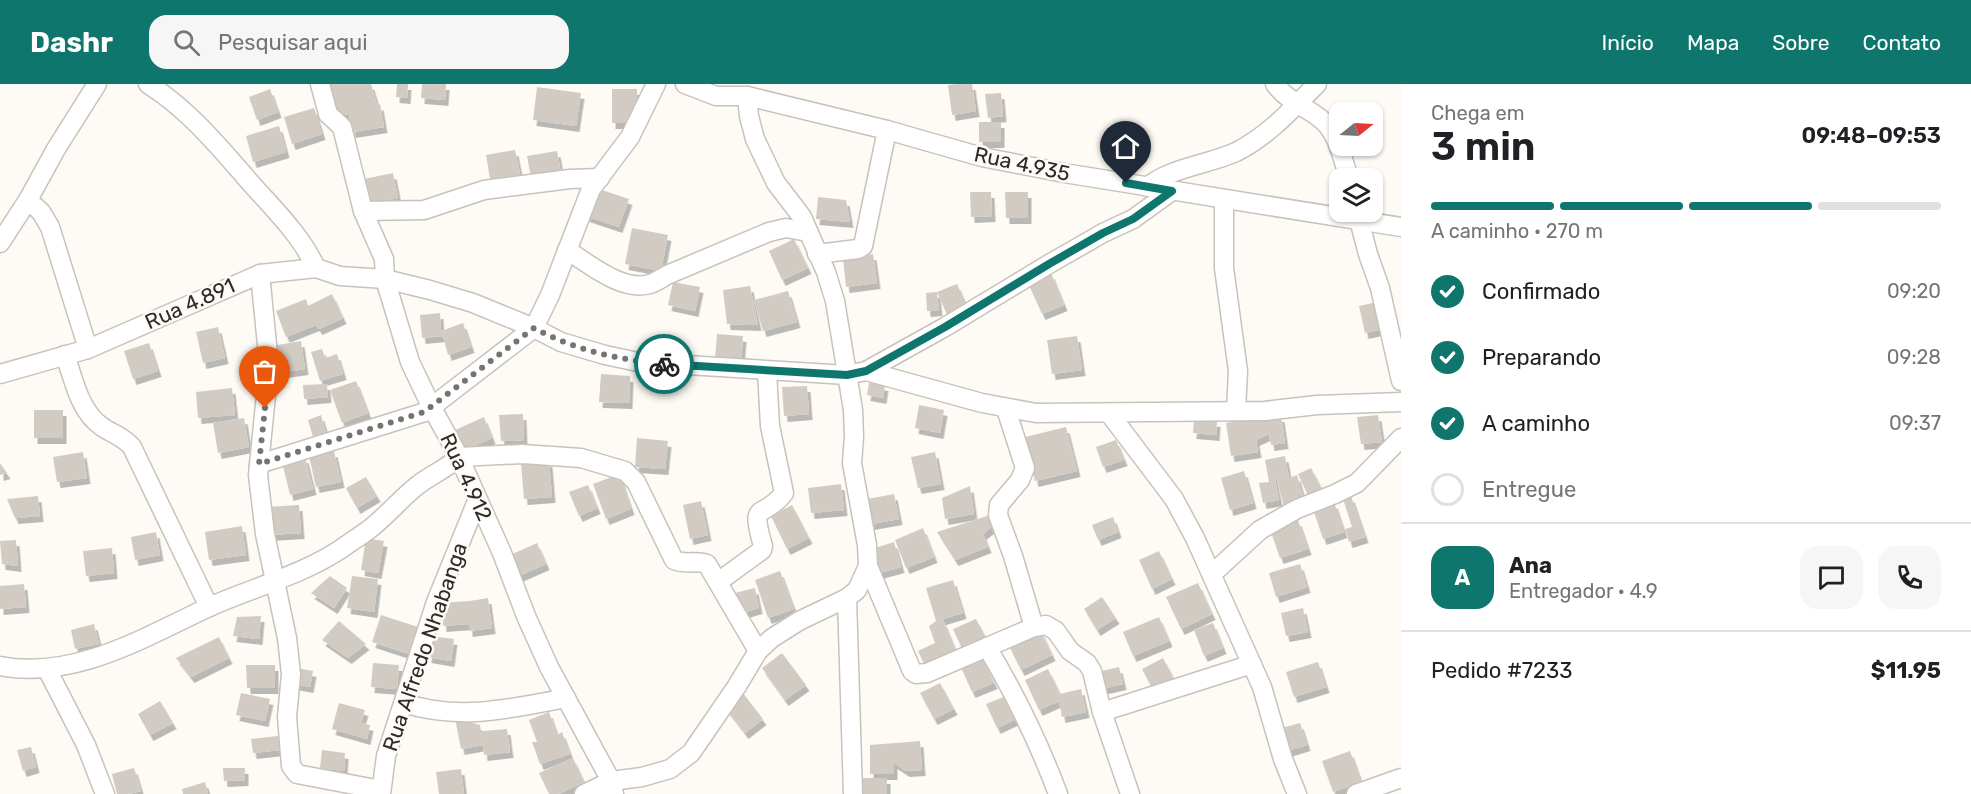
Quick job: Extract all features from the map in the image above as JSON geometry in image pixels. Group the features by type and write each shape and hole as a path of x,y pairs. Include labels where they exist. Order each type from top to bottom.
{"street":[{"path":"0,243 97,84"},
{"path":"148,84 200,126 232,161 296,234 308,250 316,268"},
{"name":"Rua 4.912","path":"320,84 328,114 342,127 363,211 384,259 385,279 410,362 459,457 502,553 531,626 613,787"},
{"path":"259,464 424,412 534,328 591,189 630,137 656,84"},
{"name":"Rua 4.935","path":"685,84 716,96 747,96 887,130 982,157 1172,191 1329,212"},
{"path":"1275,84 1296,105 1312,113 1327,125 1336,140 1346,168"},
{"path":"1147,187 1157,178 1194,167 1257,140 1317,84"},
{"path":"747,96 755,139 776,183 793,204 808,232 826,272 835,301 853,410 852,463 867,545 868,566 912,671 916,674 927,673 1034,627 1046,626 1056,631 1070,651 1087,663 1092,671 1102,712 1130,794"},
{"path":"817,254 858,249 863,246 887,130"},
{"path":"363,211 424,210 484,190 570,179 600,178"},
{"path":"866,371 1094,238 1133,219 1172,191"},
{"path":"1224,199 1224,268 1238,370 1236,411"},
{"path":"28,200 42,212 50,227 88,349"},
{"path":"1360,222 1380,288 1401,381"},
{"name":"Rua 4.935","path":"1381,222 1401,227"},
{"path":"567,250 612,279 641,285 652,283 769,231 786,228 808,232"},
{"name":"Rua 4.891","path":"0,374 88,349 260,274 316,268 340,276 385,279 473,303 534,328 561,342 638,362 847,375 866,371"},
{"path":"260,274 269,365 258,475 265,534 287,638 291,674 287,717 291,766 297,774 381,792"},
{"path":"65,355 83,407 102,427 126,438 132,447 209,607"},
{"path":"718,582 762,550 757,524 758,513 784,493 770,426 767,370"},
{"path":"866,371 1006,409 1036,413 1236,411 1401,402"},
{"path":"1006,409 1025,468 1020,480 999,505 998,515 1034,627"},
{"path":"1109,413 1174,500 1212,574 1262,687 1283,759 1297,794"},
{"path":"1212,574 1260,530 1297,509 1357,483 1401,438"},
{"path":"0,666 16,669 47,669 100,656 143,640 209,607 323,560 367,532 419,484 449,467 459,457 522,454 581,458 625,471 636,482 674,560 707,564 758,651"},
{"name":"Rua Alfredo Nhabanga","path":"381,792 386,756 436,602 477,501"},
{"path":"584,794 670,769 692,753 758,651 772,638 799,621 847,598 857,590 868,566"},
{"path":"847,598 853,794"},
{"path":"987,646 1042,752 1058,794"},
{"path":"1102,712 1252,664"},
{"path":"47,669 86,745 103,793"},
{"path":"404,703 424,710 463,713 498,712 566,698"},
{"path":"1356,794 1401,778"}],"building":[{"path":"326,84 371,84 377,105 380,104 384,127 352,132 349,114 335,117"},
{"path":"397,84 408,84 407,98 396,97"},
{"path":"422,84 446,84 445,100 421,98"},
{"path":"972,84 976,111 952,115 948,85"},
{"path":"537,87 581,93 576,126 533,120"},
{"path":"270,89 278,112 257,120 249,97"},
{"path":"612,89 637,89 637,123 612,123"},
{"path":"1001,93 1003,116 988,118 985,94"},
{"path":"314,108 322,134 292,144 284,117"},
{"path":"979,122 1001,122 1001,142 979,142"},
{"path":"279,126 286,152 253,162 246,136"},
{"path":"515,150 521,179 491,185 486,155"},
{"path":"557,151 561,173 531,178 527,156"},
{"path":"393,173 398,198 368,204 364,179"},
{"path":"596,188 629,199 619,227 586,216"},
{"path":"970,192 991,192 992,216 971,217"},
{"path":"1005,192 1028,192 1028,218 1006,218"},
{"path":"818,197 846,200 850,222 816,219"},
{"path":"632,228 668,235 661,271 625,264"},
{"path":"794,239 808,268 782,280 769,251"},
{"path":"873,254 877,283 846,287 843,258"},
{"path":"1051,273 1064,305 1042,314 1028,283"},
{"path":"673,282 700,287 695,311 668,305"},
{"path":"957,284 968,309 948,317 937,292"},
{"path":"750,286 758,325 727,324 723,290"},
{"path":"788,291 797,322 763,331 754,300"},
{"path":"937,292 939,310 927,311 926,293"},
{"path":"332,294 343,318 319,329 316,325 286,337 276,311 306,299 308,306"},
{"path":"1377,302 1383,329 1365,333 1359,306"},
{"path":"440,313 441,331 463,323 471,347 448,355 443,336 422,338 420,315"},
{"path":"218,327 225,358 203,363 196,332"},
{"path":"717,334 743,336 741,361 715,359"},
{"path":"1077,336 1082,370 1052,374 1047,340"},
{"path":"301,341 305,369 277,373 272,346"},
{"path":"149,343 158,371 133,379 124,351"},
{"path":"322,349 325,358 337,354 343,374 320,381 311,352"},
{"path":"601,374 630,376 629,403 599,402"},
{"path":"356,381 368,413 342,423 330,390"},
{"path":"869,383 885,385 883,398 867,395"},
{"path":"327,384 328,397 304,399 303,385"},
{"path":"807,386 809,414 784,416 782,387"},
{"path":"232,388 235,415 198,418 196,392"},
{"path":"919,405 944,410 940,433 915,428"},
{"path":"34,410 63,410 63,438 34,438"},
{"path":"523,414 524,440 501,441 499,415"},
{"path":"321,415 327,437 314,440 308,420"},
{"path":"1378,415 1382,442 1361,444 1357,417"},
{"path":"1266,416 1281,416 1285,443 1271,445 1269,434 1256,440 1258,452 1231,456 1226,423"},
{"path":"484,417 492,438 462,451 453,431"},
{"path":"244,418 249,447 218,453 213,423"},
{"path":"1194,419 1217,421 1216,435 1193,433"},
{"path":"1066,427 1077,471 1035,481 1025,437"},
{"path":"637,438 668,441 665,469 635,467"},
{"path":"1116,440 1124,460 1103,467 1096,447"},
{"path":"334,451 341,482 316,487 309,456"},
{"path":"83,452 87,478 57,482 53,457"},
{"path":"935,452 941,484 918,488 911,457"},
{"path":"1285,456 1289,478 1297,475 1305,504 1285,510 1277,481 1286,478 1275,480 1279,500 1263,503 1259,483 1269,482 1265,460"},
{"path":"305,457 313,489 290,495 282,462"},
{"path":"549,461 552,497 524,499 521,463"},
{"path":"0,463 7,473 0,475"},
{"path":"1311,468 1325,495 1311,502 1298,474"},
{"path":"1244,471 1253,503 1230,510 1221,478"},
{"path":"619,474 631,509 606,519 593,484"},
{"path":"366,477 377,496 357,508 346,488"},
{"path":"841,484 844,510 811,513 808,488"},
{"path":"588,485 597,508 579,516 569,492"},
{"path":"970,486 974,514 945,519 942,498"},
{"path":"894,494 899,519 871,524 867,499"},
{"path":"38,496 40,516 15,518 7,499"},
{"path":"1351,496 1365,537 1349,542 1345,529 1352,527 1343,499"},
{"path":"701,501 708,535 690,539 683,505"},
{"path":"1334,502 1344,532 1323,539 1313,509"},
{"path":"299,505 301,533 268,535 266,507"},
{"path":"792,505 809,538 787,549 771,516"},
{"path":"990,515 994,525 983,534 988,547 955,560 937,532"},
{"path":"1113,517 1118,532 1098,540 1092,525"},
{"path":"1298,520 1308,549 1280,558 1270,529"},
{"path":"242,526 246,555 209,560 205,532"},
{"path":"923,528 934,557 906,568 895,540"},
{"path":"156,532 160,555 135,560 131,537"},
{"path":"366,538 384,541 378,573 361,570"},
{"path":"16,540 18,566 2,564 0,541"},
{"path":"894,542 901,567 879,573 872,549"},
{"path":"537,543 546,564 519,576 510,555"},
{"path":"112,548 114,573 86,576 83,551"},
{"path":"1159,551 1172,579 1152,589 1139,560"},
{"path":"1300,564 1307,587 1276,597 1269,573"},
{"path":"780,571 794,609 768,618 755,580"},
{"path":"330,576 347,588 334,608 311,593"},
{"path":"352,576 378,579 374,612 347,608"},
{"path":"953,580 963,613 936,621 926,588"},
{"path":"1198,583 1212,614 1181,629 1166,597"},
{"path":"24,584 26,607 0,609 0,586"},
{"path":"755,588 759,608 745,612 743,604 738,606 735,593"},
{"path":"1102,597 1116,618 1097,630 1084,609"},
{"path":"488,598 492,628 469,631 469,624 443,626 441,603"},
{"path":"1303,608 1308,632 1286,636 1281,613"},
{"path":"381,615 418,627 409,654 372,642"},
{"path":"261,616 259,639 233,636 237,617"},
{"path":"1159,617 1169,641 1133,656 1123,632"},
{"path":"976,619 987,640 963,651 953,629"},
{"path":"943,620 956,652 926,668 918,651 935,643 929,626 936,621"},
{"path":"339,621 366,644 348,658 322,640"},
{"path":"1213,623 1223,648 1204,656 1194,630"},
{"path":"94,624 99,644 75,649 71,630"},
{"path":"1041,631 1052,655 1021,670 1009,646"},
{"path":"431,636 454,639 451,661 428,657"},
{"path":"219,637 229,658 191,677 176,658"},
{"path":"782,653 806,685 785,700 762,668"},
{"path":"981,654 994,683 972,692 959,663"},
{"path":"1163,658 1176,683 1155,694 1142,669"},
{"path":"1318,662 1326,687 1294,697 1286,672"},
{"path":"373,663 399,665 397,689 371,687"},
{"path":"246,665 275,665 275,688 247,688"},
{"path":"1119,667 1123,684 1101,689 1097,672"},
{"path":"297,668 313,671 310,687 294,684"},
{"path":"1048,669 1060,694 1081,689 1086,712 1062,717 1059,701 1039,710 1025,680"},
{"path":"940,683 954,709 934,719 920,693"},
{"path":"241,693 270,699 265,721 236,715"},
{"path":"743,693 763,719 745,733 725,707"},
{"path":"1006,696 1016,719 997,728 986,704"},
{"path":"160,701 173,723 150,735 138,714"},
{"path":"339,703 365,710 361,723 370,725 367,739 332,729"},
{"path":"549,712 557,735 562,732 570,754 540,764 532,742 537,742 529,720"},
{"path":"455,718 480,725 482,738 482,731 507,729 510,752 484,755 483,745 461,749"},
{"path":"1300,723 1307,745 1284,752 1278,729"},
{"path":"278,736 280,750 253,753 251,739"},
{"path":"920,741 922,770 906,771 894,763 894,774 870,774 870,745"},
{"path":"31,747 36,767 23,771 17,750"},
{"path":"322,750 345,753 344,771 320,768"},
{"path":"1350,751 1361,782 1333,792 1322,761"},
{"path":"573,758 584,782 558,794 549,794 539,773"},
{"path":"134,768 141,791 117,794 112,774"},
{"path":"223,768 245,768 245,780 224,781"},
{"path":"461,769 464,794 439,794 436,772"},
{"path":"857,778 887,778 887,794 858,794"},
{"path":"205,782 208,794 183,794 182,789"}],"way so far":[{"path":"265,408 259,464 424,412 534,328 561,342 605,355 638,362 664,364"}],"route":[{"path":"664,364 847,375 866,371 1103,233 1133,219 1172,191 1126,183"}]}
